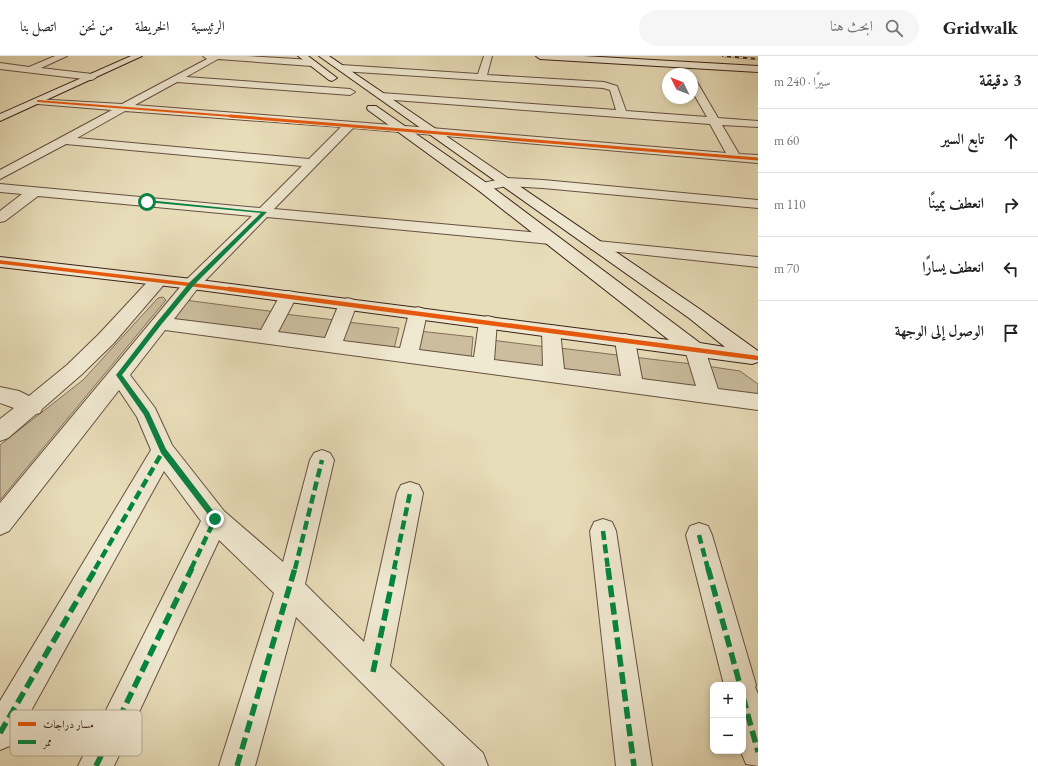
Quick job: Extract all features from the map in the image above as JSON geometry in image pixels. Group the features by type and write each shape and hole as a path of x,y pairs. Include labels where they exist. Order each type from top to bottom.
{"street":[{"path":"7,78 63,56"},
{"path":"0,118 138,56"},
{"path":"0,175 214,56 312,58 341,68 598,84 614,88 622,114"},
{"path":"482,76 488,56"},
{"path":"540,56 758,69"},
{"path":"312,58 350,92 483,187 695,350 710,396"},
{"path":"682,64 684,68"},
{"path":"0,66 92,77"},
{"path":"341,68 715,328 756,359"},
{"path":"175,79 350,92"},
{"path":"558,82 564,110 567,143"},
{"path":"698,93 735,157"},
{"path":"381,96 758,124"},
{"path":"38,101 758,158"},
{"path":"0,523 159,323 192,284 349,126"},
{"path":"64,140 313,163"},
{"path":"483,187 506,182 543,184 758,204"},
{"path":"0,188 551,239"},
{"path":"0,218 35,191"},
{"path":"597,246 758,262"},
{"path":"0,262 288,296 756,359"},
{"path":"0,432 32,407 74,370 106,339 158,281"},
{"path":"266,338 288,296"},
{"path":"331,346 348,304"},
{"path":"408,356 418,313"},
{"path":"484,366 488,322"},
{"path":"159,323 758,402"},
{"path":"552,331 554,376"},
{"path":"625,341 633,386"},
{"path":"119,375 147,414 163,451 215,519 290,588 313,614 470,766"},
{"path":"0,395 11,397 32,407"},
{"path":"13,710 163,451"},
{"path":"237,766 290,588 322,460"},
{"path":"373,672 410,493"},
{"path":"123,710 215,519"},
{"path":"603,531 634,766"},
{"path":"699,535 739,682"},
{"path":"746,708 758,752"},
{"path":"0,733 10,716"},
{"path":"96,766 101,756"}],"shaded area":[{"path":"163,297 166,300 0,500 0,445 83,380 158,298"},
{"path":"185,300 276,312 265,332 170,319"},
{"path":"284,314 335,320 327,340 275,334"},
{"path":"347,322 399,328 394,349 340,342"},
{"path":"419,331 473,337 471,359 415,352"},
{"path":"491,340 547,347 548,370 490,362"},
{"path":"560,348 617,355 622,378 561,371"},
{"path":"633,357 692,364 700,389 638,381"},
{"path":"706,366 740,371 758,384 758,396 714,390"}],"railway":[{"path":"723,56 758,59"}],"marked path":[{"path":"13,710 163,451"},
{"path":"237,766 290,588 322,460"},
{"path":"373,672 410,493"},
{"path":"123,710 215,519"},
{"path":"603,531 634,766"},
{"path":"699,535 739,682"},
{"path":"746,708 758,752"},
{"path":"0,733 10,716"},
{"path":"96,766 101,756"}],"cycle path":[{"path":"38,101 431,131 758,159"},
{"path":"0,262 192,284 758,358"}],"route":[{"path":"147,202 265,212 192,284 159,323 119,375 147,414 163,451 215,519"}]}
